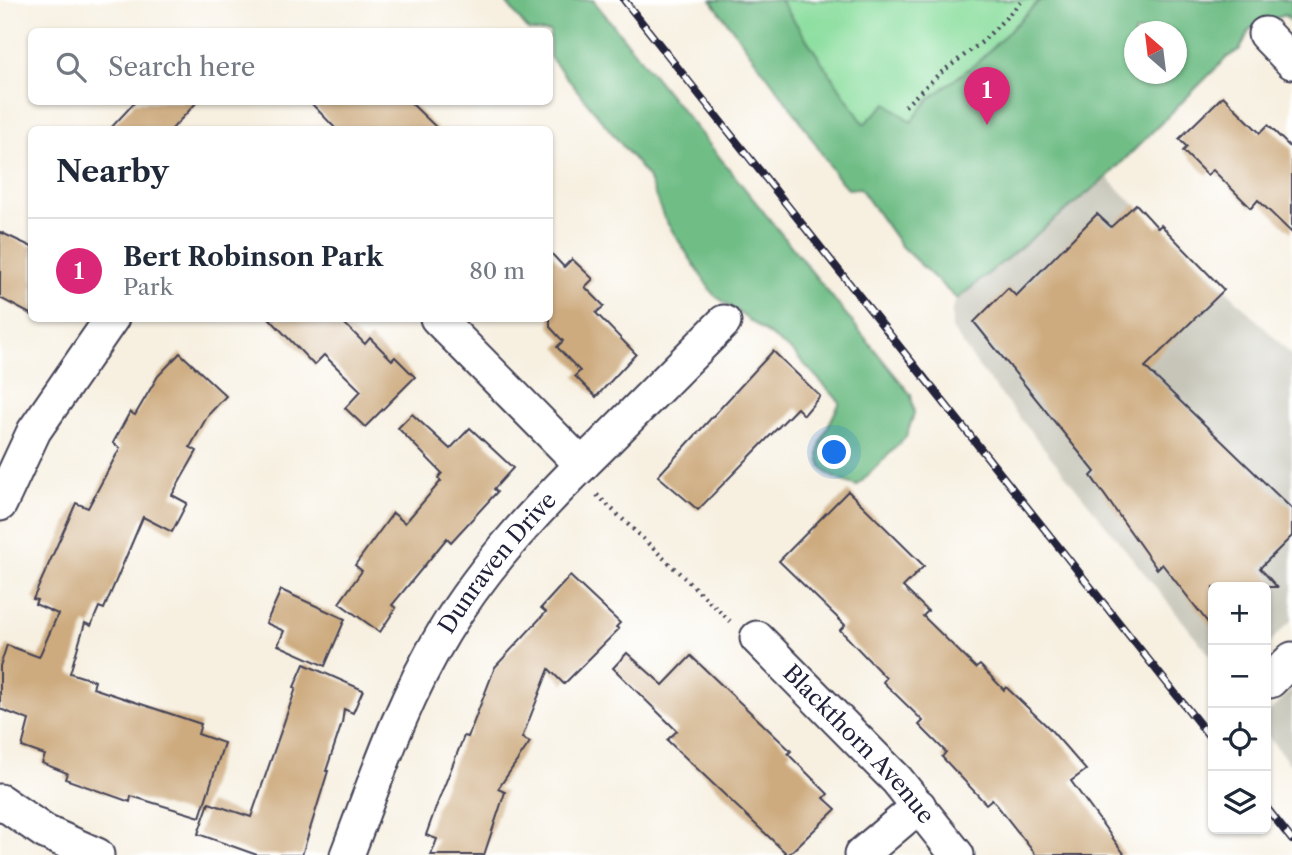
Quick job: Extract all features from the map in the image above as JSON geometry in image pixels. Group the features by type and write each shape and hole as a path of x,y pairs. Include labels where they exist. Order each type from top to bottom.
{"street":[{"path":"1265,34 1292,62"},
{"path":"0,505 34,431 108,322"},
{"path":"441,322 586,477"},
{"name":"Dunraven Drive","path":"347,855 400,716 444,631 501,551 544,503 586,477 724,322"},
{"name":"Blackthorn Avenue","path":"745,630 880,762 957,855"},
{"path":"0,801 45,832 97,855"},
{"path":"861,855 919,806"}],"path":[{"path":"905,106 938,75 982,42 1023,0"},
{"path":"586,477 745,630"}],"shaded area":[{"path":"1107,177 1158,228 1161,225 1292,355 1292,620 1271,641 1271,582 1208,582 1208,653 978,366 952,329 952,308 957,299"},
{"path":"1292,689 1292,767 1271,740 1271,710"}],"green space":[{"path":"504,0 593,0 911,395 914,414 906,437 857,486 831,476 823,469 819,460 822,440 840,402 793,352 713,294 664,218 648,177 553,61 553,28 527,28"},
{"path":"711,0 780,0 864,124 887,103 911,122 929,99 979,61 1040,0 1292,0 1292,17 1284,15 1250,29 1240,49 1226,58 1107,177 957,299 901,246 860,188 848,189 836,176 800,120"},
{"path":"727,0 1292,0 1292,23 1284,15 1250,29 1240,49 1226,58 1107,177 957,299 901,246"}],"building":[{"path":"1223,96 1260,133 1268,125 1292,149 1292,233 1258,200 1251,208 1213,170 1207,175 1183,151 1187,147 1179,139"},
{"path":"132,105 194,105 175,126 113,126"},
{"path":"313,105 413,105 435,126 333,126"},
{"path":"1136,204 1158,228 1161,225 1224,290 1145,367 1292,509 1292,536 1260,568 1277,587 1271,587 1271,582 1208,582 1208,623 1162,564 1157,569 1091,476 1095,472 974,322 1008,288 1016,296 1097,214 1111,227"},
{"path":"0,232 28,245 28,313 0,298"},
{"path":"553,255 564,267 572,259 593,279 585,287 604,306 596,313 636,354 596,397 575,376 580,371 557,347 563,341 550,327 550,322 553,322"},
{"path":"273,322 343,322 365,344 370,338 392,360 395,357 415,377 365,427 345,408 361,391 324,355 314,365"},
{"path":"773,351 820,396 804,415 797,408 698,510 658,476"},
{"path":"180,353 226,396 208,415 190,447 197,451 172,495 187,503 172,532 143,517 104,609 99,607 91,626 85,623 70,673 95,681 93,688 201,724 198,734 224,743 200,817 131,796 130,802 65,779 67,773 42,763 45,755 22,747 29,720 0,709 0,666 7,645 39,657 58,614 35,604 37,600 33,599 76,503 88,508 120,448 113,443 130,412 135,415 158,376"},
{"path":"412,414 450,449 470,428 513,468 494,489 497,492 451,542 447,538 392,605 396,608 380,632 339,603 362,571 355,565 393,513 405,523 441,481 438,478 442,473 398,428"},
{"path":"848,491 924,566 903,587 928,611 923,616 976,668 980,665 1004,690 1006,687 1050,729 1086,770 1071,781 1125,855 1036,855 992,799 986,804 942,757 946,752 919,725 923,721 883,682 886,678 840,630 845,625 779,561"},
{"path":"570,576 620,623 616,627 619,629 564,684 549,669 522,738 530,742 498,789 505,792 484,855 431,855 437,839 426,835 464,736 468,737 495,667 546,612 541,608"},
{"path":"281,590 345,619 325,666 278,645 284,631 266,623"},
{"path":"627,653 663,685 691,656 791,751 788,754 828,794 824,798 836,809 788,855 667,740 677,731 613,668"},
{"path":"304,664 363,690 353,713 344,709 302,855 257,855 198,834 209,803 251,817"}],"railway":[{"path":"624,0 1208,735"},
{"path":"1271,813 1292,840"}],"place":[{"name":"Bert Robinson Park","path":"987,125"}]}
